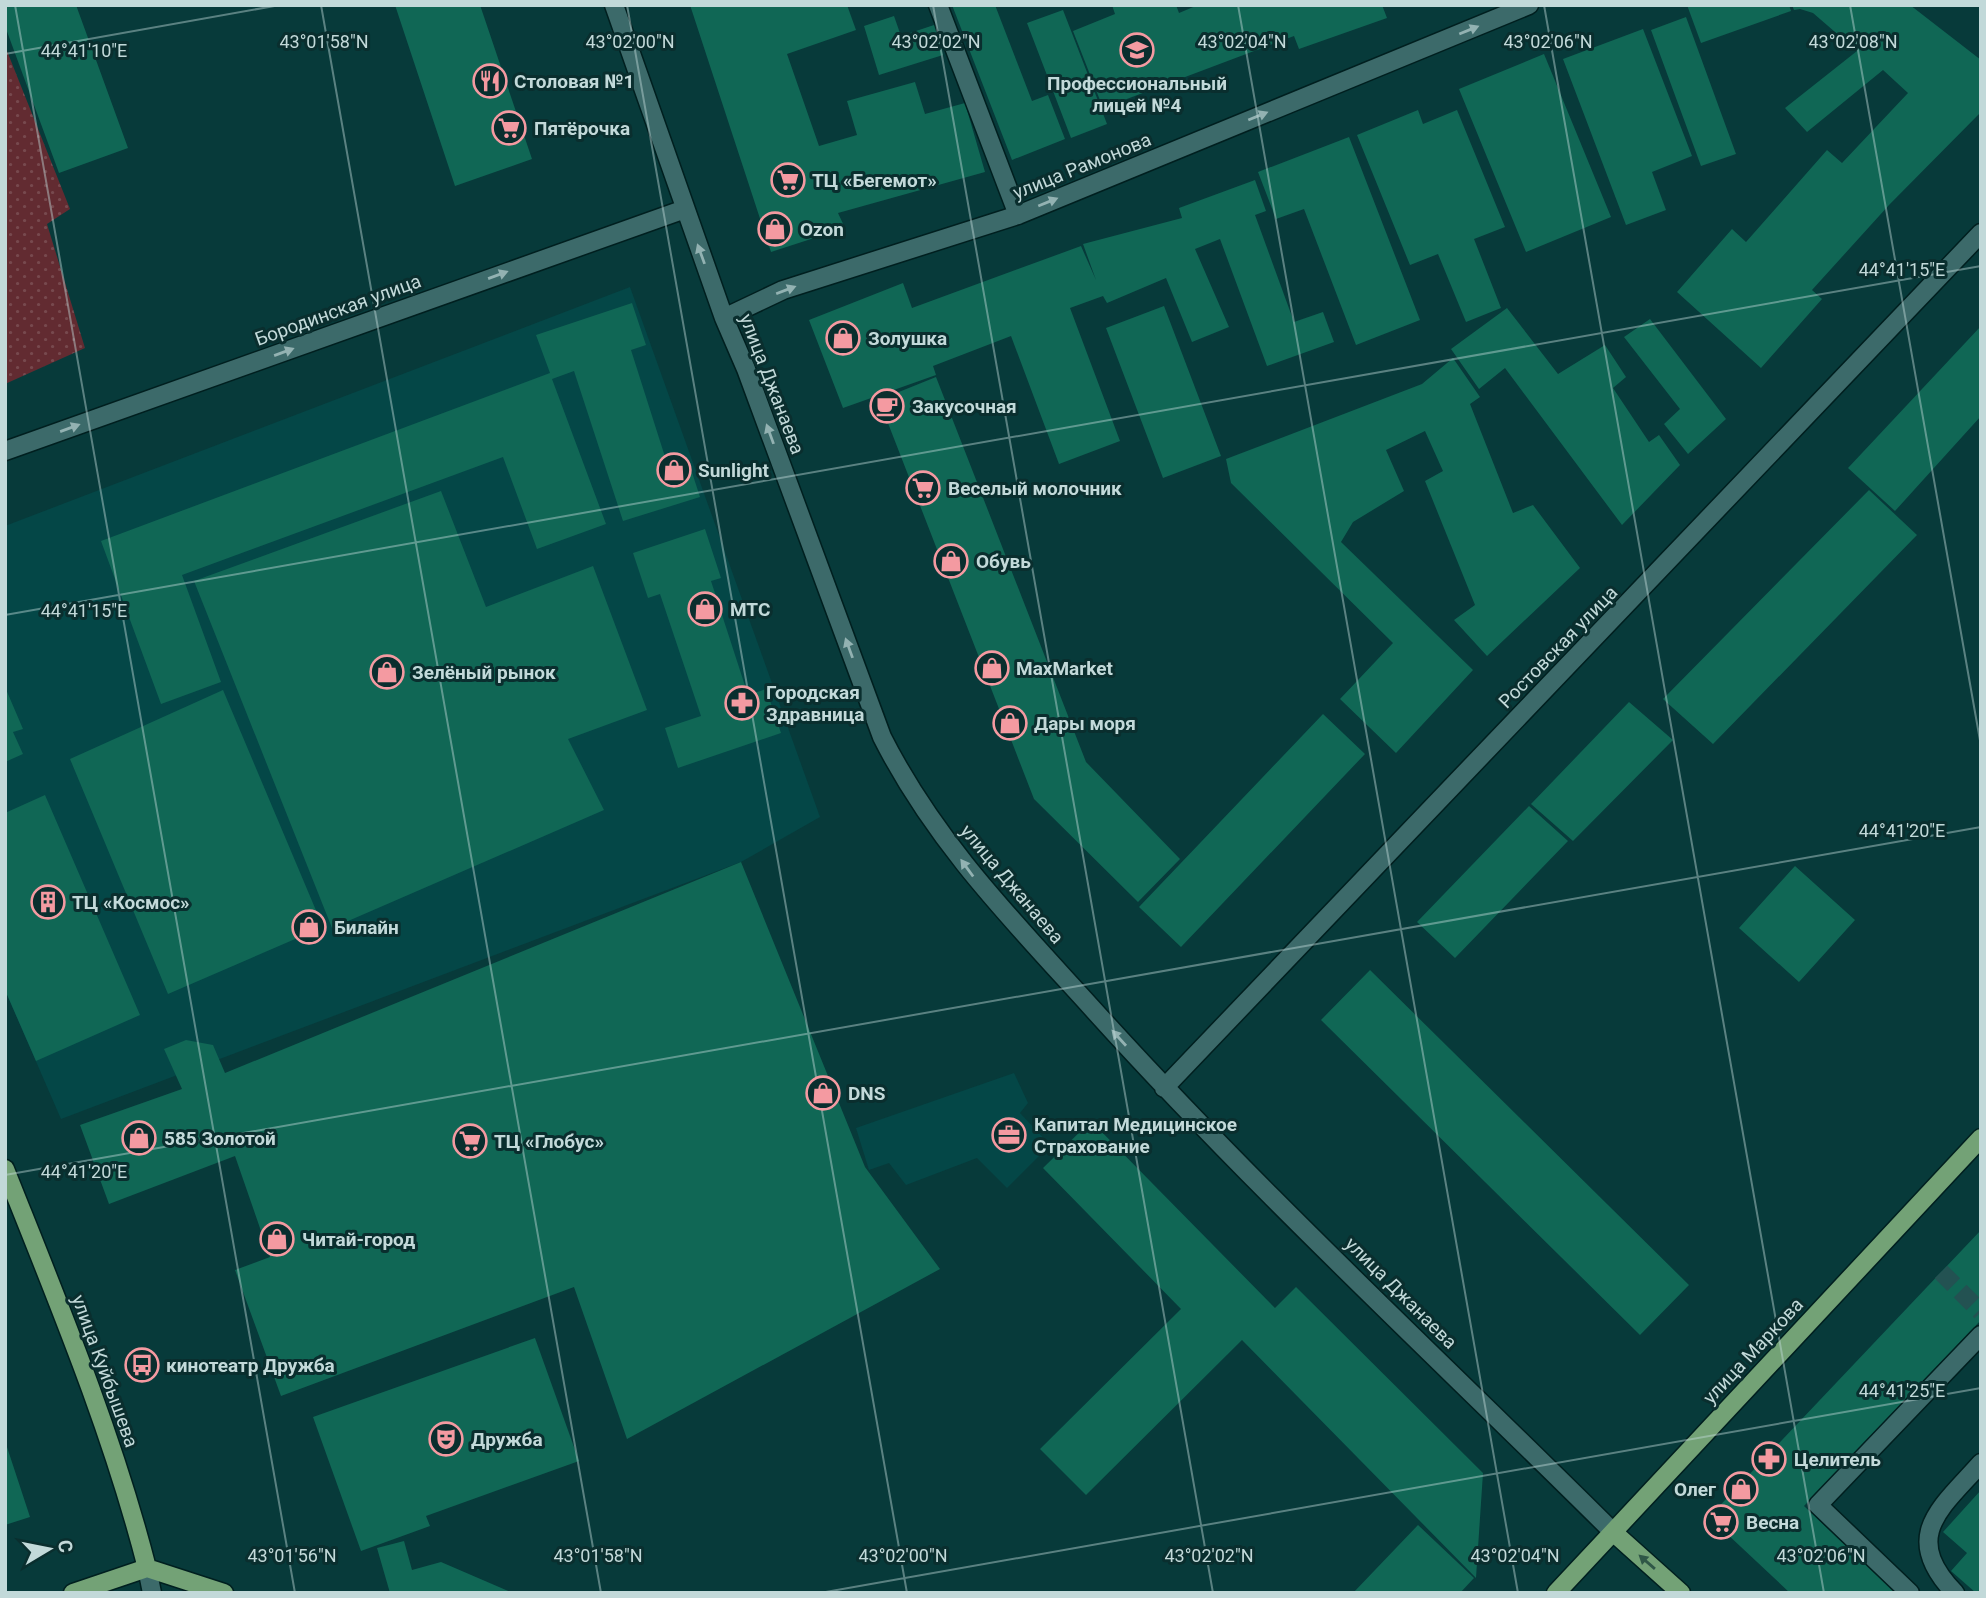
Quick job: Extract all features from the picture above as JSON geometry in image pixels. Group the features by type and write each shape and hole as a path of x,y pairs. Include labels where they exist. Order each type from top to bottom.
{"main road":[{"name":"улица Маркова","path":"1556,1593 1981,1138"},
{"name":"улица Куйбышева","path":"5,1168 64,1316 129,1498 148,1568"},
{"name":"улица Джанаева","path":"1613,1532 1681,1593"},
{"path":"73,1593 148,1568 224,1593"}],"street":[{"name":"улица Джанаева","path":"614,5 724,318 746,369 882,737 908,789 976,881 1164,1088 1613,1532"},
{"path":"939,5 1018,215"},
{"name":"улица Рамонова","path":"724,318 783,290 1018,215 1529,5"},
{"name":"Бородинская улица","path":"5,451 685,209"},
{"name":"Ростовская улица","path":"1164,1088 1981,233"},
{"path":"1909,1593 1818,1505 1981,1335"},
{"path":"1955,1593 1938,1571 1928,1533 1931,1520 1981,1463"},
{"name":"улица Куйбышева","path":"148,1568 152,1593"}],"shaded area":[{"path":"5,46 70,209 47,224 85,348 5,384"},
{"name":"Зелёный рынок","path":"630,287 820,817 741,862 61,1119 5,990 5,526"},
{"path":"1014,1073 1028,1103 1020,1113 1050,1145 1007,1188 977,1158 906,1185 889,1163 869,1170 856,1128"}],"building":[{"path":"5,5 76,5 128,148 59,173 5,26"},
{"path":"395,5 480,5 532,159 455,186"},
{"path":"690,5 847,5 856,30 787,54 819,146 857,135 847,101 915,82 925,114 965,103 985,172 838,213 845,228 771,252"},
{"path":"952,5 995,5 1032,101 1048,95 1065,139 1012,160"},
{"path":"1112,5 1176,5 1179,13 1198,5 1382,5 1387,18 1299,49 1294,36 1103,108 1073,31 1115,14"},
{"path":"1687,5 1789,5 1791,11 1701,43"},
{"path":"1792,5 1910,5 1981,60 1981,112 1889,205 1812,290 1822,299 1761,368 1677,292 1732,229 1746,242 1827,150 1842,163 1908,93 1883,70 1807,132 1785,108 1857,51 1813,13 1794,10"},
{"path":"1063,10 1107,124 1071,138 1027,23"},
{"path":"894,16 901,36 934,25 943,55 879,75 864,26"},
{"path":"1686,17 1736,154 1701,166 1651,30"},
{"path":"1643,29 1692,156 1652,172 1666,210 1626,225 1563,59"},
{"path":"1544,54 1611,217 1526,252 1459,89"},
{"path":"1418,110 1423,124 1457,110 1505,227 1474,239 1501,308 1466,322 1438,254 1410,265 1357,135"},
{"path":"1349,137 1420,320 1356,345 1304,209 1276,219 1258,172"},
{"path":"1255,180 1266,211 1255,215 1294,322 1323,312 1334,342 1267,366 1220,239 1195,249 1229,327 1192,342 1166,278 1107,303 1103,296 1070,308 1120,441 1059,464 1011,336 933,366 936,375 843,408 809,320 903,283 912,308 1081,246 1096,280 1083,244 1182,218 1179,208"},
{"path":"632,303 646,345 631,350 667,463 687,457 700,497 623,521 574,371 552,379 606,524 537,549 503,457 182,575 221,682 161,704 101,541 550,373 536,335"},
{"path":"1164,306 1221,456 1163,478 1106,328"},
{"path":"1507,308 1558,374 1605,345 1626,377 1613,388 1649,442 1659,435 1680,465 1622,525 1505,368 1479,389 1451,349"},
{"path":"1650,319 1726,419 1688,454 1664,424 1680,409 1624,337"},
{"path":"1981,326 1981,416 1895,511 1848,468"},
{"path":"1453,358 1480,397 1470,404 1513,513 1533,505 1580,568 1487,656 1454,620 1475,605 1425,481 1443,471 1425,431 1386,450 1404,491 1353,522 1341,542 1473,670 1396,753 1340,699 1393,643 1231,483 1226,459 1422,384"},
{"path":"936,377 1086,762 1180,859 1138,902 1034,799 879,400"},
{"path":"1869,490 1917,535 1713,744 1663,699"},
{"path":"441,491 486,607 593,566 647,710 568,739 604,810 332,928 194,581"},
{"path":"705,529 721,578 711,581 748,695 766,689 781,733 678,768 665,728 701,716 660,594 648,598 633,553"},
{"path":"5,687 23,729 13,732 23,754 5,762"},
{"path":"223,690 323,927 168,994 70,759"},
{"path":"1629,702 1673,740 1573,841 1531,804"},
{"path":"1323,714 1365,754 1181,947 1139,907"},
{"name":"ТЦ «Космос»","path":"45,795 140,1015 36,1061 5,990 5,813"},
{"path":"1529,806 1568,841 1455,958 1417,922"},
{"name":"ТЦ «Глобус»","path":"741,862 865,1167 940,1269 627,1439 574,1287 281,1396 235,1270 270,1257 235,1156 109,1204 80,1125 182,1089 164,1049 186,1040 213,1045 225,1073"},
{"path":"1795,866 1855,920 1799,982 1739,928"},
{"path":"1370,970 1689,1285 1640,1335 1321,1020"},
{"path":"1091,1121 1275,1308 1296,1287 1483,1473 1476,1578 1242,1340 1086,1495 1040,1449 1181,1309 1043,1168"},
{"path":"1981,1230 1981,1320 1804,1506 1896,1593 1790,1593 1709,1517"},
{"name":"Дружба","path":"535,1338 579,1461 426,1516 430,1526 361,1551 313,1417"},
{"path":"5,1441 30,1517 5,1525"},
{"path":"1981,1490 1981,1589 1976,1593 1951,1571 1967,1553 1943,1532"},
{"path":"1418,1525 1474,1578 1460,1593 1353,1593"},
{"path":"404,1541 412,1570 441,1562 513,1593 390,1593 377,1548"}],"tunnel":[{"path":"1941,1272 1981,1312"}],"place":[{"name":"Профессиональный лицей №4","path":"1137,50"},
{"name":"Столовая №1","path":"490,81"},
{"name":"Пятёрочка","path":"509,128"},
{"name":"ТЦ «Бегемот»","path":"788,180"},
{"name":"Ozon","path":"775,229"},
{"name":"Золушка","path":"843,338"},
{"name":"Закусочная","path":"887,406"},
{"name":"Sunlight","path":"674,470"},
{"name":"Веселый молочник","path":"923,488"},
{"name":"Обувь","path":"951,561"},
{"name":"МТС","path":"705,609"},
{"name":"MaxMarket","path":"992,668"},
{"name":"Зелёный рынок","path":"387,672"},
{"name":"Городская Здравница","path":"742,703"},
{"name":"Дары моря","path":"1010,723"},
{"name":"ТЦ «Космос»","path":"48,902"},
{"name":"Билайн","path":"309,927"},
{"name":"DNS","path":"823,1093"},
{"name":"Капитал Медицинское Страхование","path":"1009,1135"},
{"name":"585 Золотой","path":"139,1138"},
{"name":"ТЦ «Глобус»","path":"470,1141"},
{"name":"Читай-город","path":"277,1239"},
{"name":"кинотеатр Дружба","path":"142,1365"},
{"name":"Дружба","path":"446,1439"},
{"name":"Целитель","path":"1769,1459"},
{"name":"Олег","path":"1741,1489"},
{"name":"Весна","path":"1721,1522"}]}
